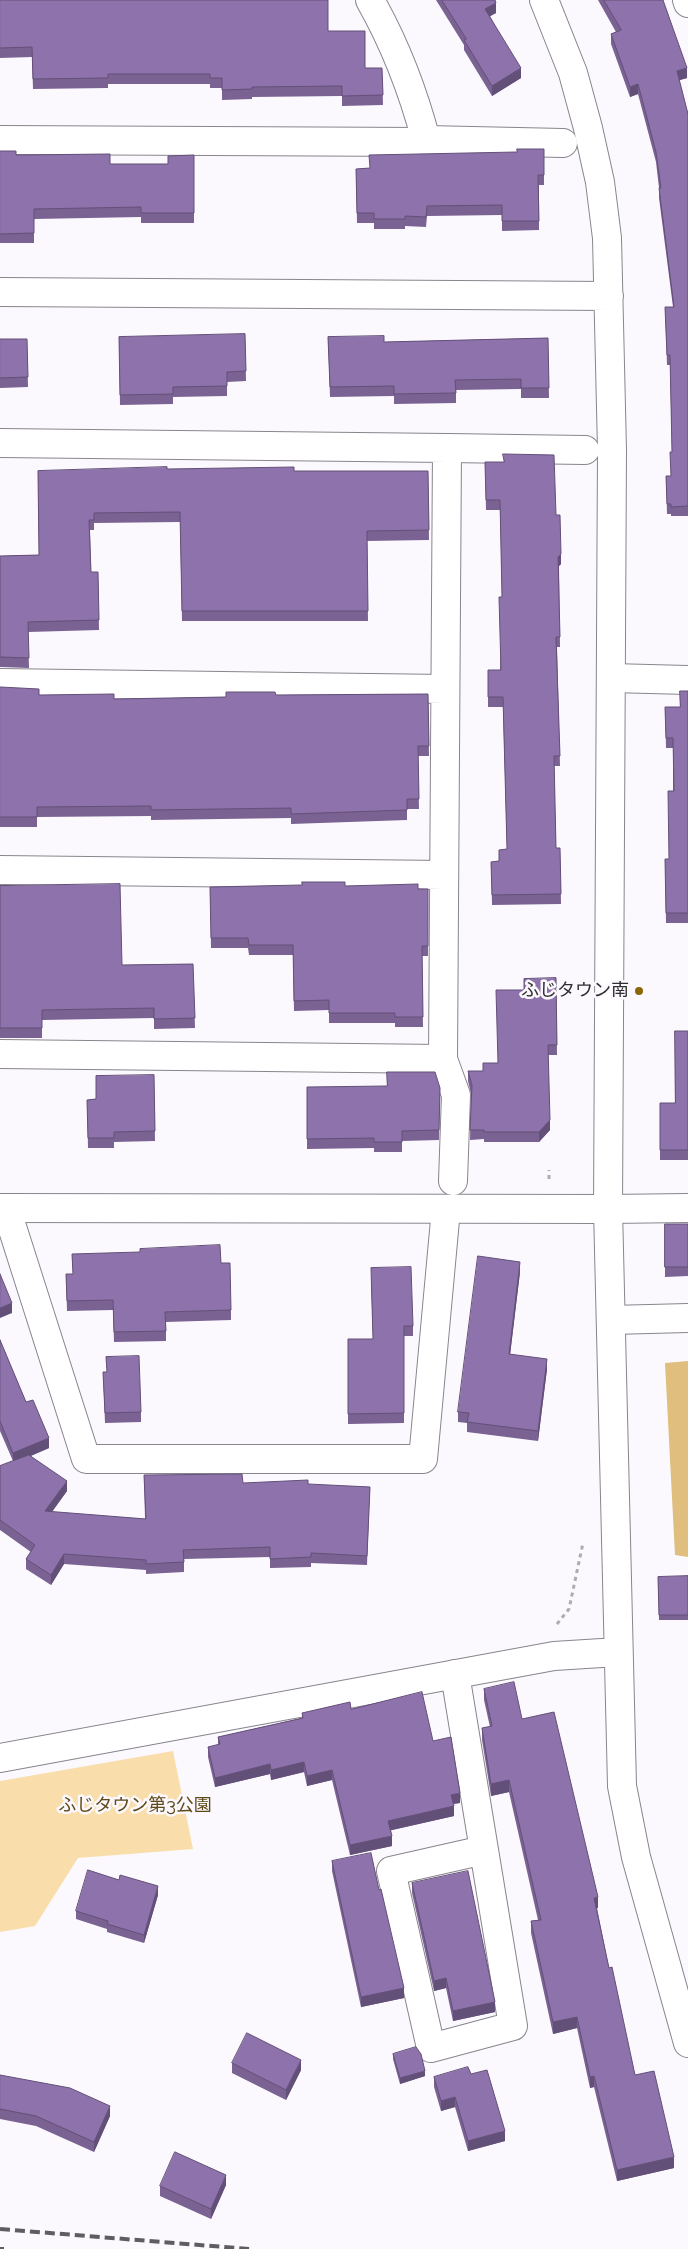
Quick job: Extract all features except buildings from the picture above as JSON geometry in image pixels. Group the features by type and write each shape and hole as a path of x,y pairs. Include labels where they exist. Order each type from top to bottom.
{"street":[{"path":"370,0 394,47 407,78 426,140"},
{"path":"544,0 573,73 588,128 600,182 607,238 612,450 608,1209 620,1750 628,1822 688,2043"},
{"path":"0,140 412,142 426,140 563,143"},
{"path":"0,292 609,296"},
{"path":"0,443 585,450"},
{"path":"447,448 443,1060 456,1095 453,1182"},
{"path":"611,678 688,680"},
{"path":"0,683 446,689"},
{"path":"0,870 444,875"},
{"path":"0,1054 443,1060"},
{"path":"446,1209 423,1459 86,1459 3,1208 688,1208"},
{"path":"611,1320 688,1318"},
{"path":"0,1758 554,1656 618,1652"},
{"path":"455,1674 484,1850 513,2026 431,2048 391,1871 484,1850"}],"path":[{"path":"555,1627 568,1609 584,1538"}],"green space":[{"name":"ふじタウン第3公園","path":"173,1751 193,1849 78,1858 35,1926 0,1932 0,1781"}],"shaded area":[{"path":"688,1361 688,1557 675,1555 665,1363"}],"railway":[{"path":"0,2229 249,2249"}],"place":[{"name":"ふじタウン南","path":"639,991"}]}
